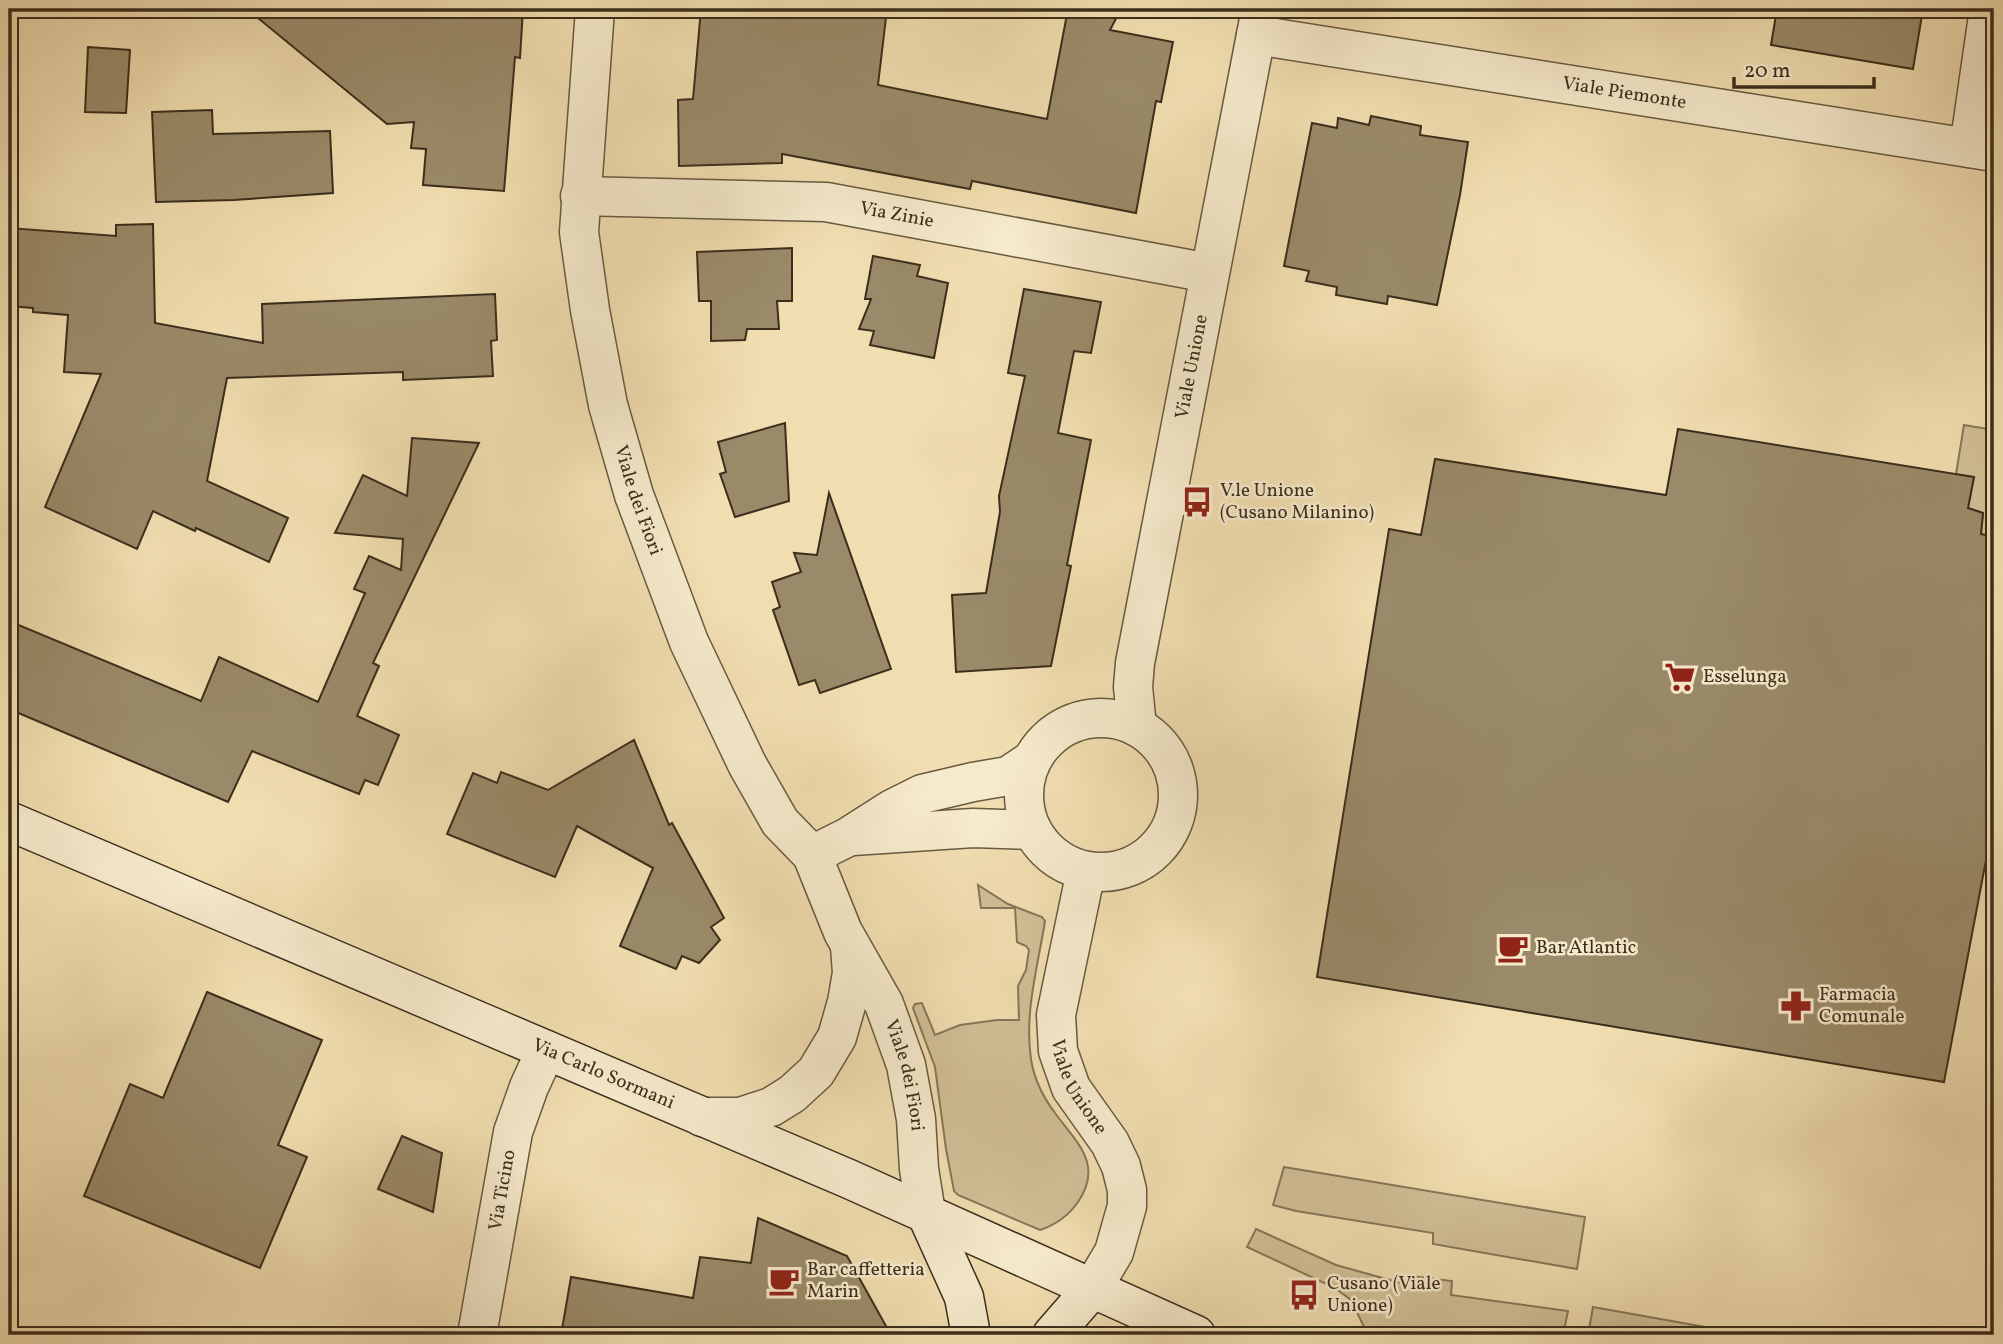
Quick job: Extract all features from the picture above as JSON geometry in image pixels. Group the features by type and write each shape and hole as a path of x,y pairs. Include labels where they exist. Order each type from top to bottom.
{"street":[{"name":"Viale dei Fiori","path":"595,9 579,232 608,405 634,495 689,642 747,764 780,822 812,855 850,947 884,1004 906,1065 916,1119 919,1169 926,1213 964,1297 971,1335"},
{"path":"1982,150 1989,9"},
{"name":"Viale Piemonte","path":"1258,22 1982,150"},
{"name":"Viale Unione","path":"1137,727 1133,687 1135,663 1258,22"},
{"name":"Via Zinie","path":"580,196 826,202 1209,273"},
{"path":"1114,718 1137,727 1151,736 1163,749 1174,770 1178,793 1172,827 1156,849 1140,862 1119,870 1097,873 1086,871 1055,858 1032,830 1026,812 1023,794 1032,760 1050,737 1062,728 1086,719 1114,718"},
{"path":"812,855 848,837 892,808 922,794 1008,776 1032,760"},
{"name":"Via Carlo Sormani","path":"9,822 926,1213 1196,1335"},
{"path":"848,837 973,828 1032,830"},
{"name":"Viale Unione","path":"1052,1335 1092,1289 1114,1252 1127,1206 1127,1190 1121,1166 1110,1143 1071,1088 1058,1051 1056,1016 1086,871"},
{"name":"Viale dei Fiori","path":"702,1117 740,1117 771,1107 792,1094 816,1072 837,1037 844,1014 852,973 850,947"},
{"name":"Via Ticino","path":"477,1335 513,1132 546,1050"}],"shaded area":[{"path":"1964,425 1994,430 1994,537 1981,534 1983,513 1968,508 1974,477 1956,474"},
{"path":"978,885 1008,904 1042,917 1045,921 1029,1024 1031,1059 1043,1094 1084,1154 1088,1176 1085,1188 1074,1207 1061,1219 1040,1230 954,1191 935,1067 913,1008 915,1004 922,1003 935,1035 960,1025 1019,1020 1018,986 1026,970 1029,950 1017,942 1015,908 981,908"},
{"path":"1284,1167 1585,1217 1577,1269 1433,1244 1433,1233 1273,1205"},
{"path":"1256,1229 1336,1265 1408,1285 1412,1276 1452,1281 1451,1295 1568,1311 1563,1335 1382,1335 1365,1329 1351,1300 1335,1288 1247,1247"},
{"path":"1593,1307 1750,1335 1588,1335"}],"building":[{"path":"247,9 523,9 520,58 515,57 504,191 423,185 426,149 411,148 414,122 387,124"},
{"path":"701,9 887,9 878,85 1047,119 1068,9 1121,9 1110,30 1173,42 1161,102 1156,101 1136,213 972,181 970,189 782,154 782,163 679,166 678,100 693,99"},
{"path":"1777,9 1923,9 1913,69 1771,45"},
{"path":"88,47 130,50 126,113 85,112"},
{"path":"212,110 213,134 330,131 333,193 156,202 152,112"},
{"path":"1371,116 1421,126 1420,135 1468,142 1437,305 1388,296 1387,304 1336,295 1337,287 1306,281 1309,271 1284,266 1312,123 1337,128 1338,118 1369,125"},
{"path":"153,224 155,323 263,343 262,304 495,294 497,340 491,341 493,376 403,380 403,372 227,378 207,481 288,518 269,562 153,511 137,549 45,507 101,374 64,372 68,315 33,312 33,308 9,306 9,228 116,236 116,225"},
{"path":"792,248 792,301 777,301 779,329 747,329 745,340 711,341 711,301 699,301 697,252"},
{"path":"873,256 920,265 917,276 948,283 934,358 870,345 874,331 859,329 871,299 865,299"},
{"path":"1024,289 1101,302 1091,353 1074,351 1058,433 1091,440 1067,565 1071,566 1051,666 956,672 952,595 986,593 1000,512 999,496 1025,376 1008,373"},
{"path":"785,423 789,501 735,517 720,474 726,472 718,442"},
{"name":"Esselunga","path":"1678,429 1974,477 1968,508 1983,513 1981,534 1994,537 1994,818 1944,1082 1317,977 1389,529 1421,535 1435,459 1666,495"},
{"path":"412,438 479,443 373,663 379,666 357,716 399,735 378,785 365,780 359,794 252,751 228,802 9,709 9,621 201,701 219,657 318,702 365,593 354,589 369,556 401,570 403,539 335,533 363,475 407,496"},
{"path":"829,493 891,669 820,693 815,680 799,685 773,610 780,607 772,582 801,572 794,553 817,555"},
{"path":"634,740 669,825 672,823 724,918 711,927 720,940 699,963 682,956 676,969 620,946 653,868 577,826 555,877 447,834 473,773 497,783 501,772 548,790"},
{"path":"207,992 322,1040 278,1145 307,1157 260,1268 84,1196 130,1084 163,1098"},
{"path":"402,1136 442,1153 433,1212 378,1189"},
{"path":"758,1218 847,1256 891,1335 561,1335 571,1277 693,1298 700,1257 751,1263"}],"place":[{"name":"V.le Unione (Cusano Milanino)","path":"1197,502"},
{"name":"Esselunga","path":"1680,677"},
{"name":"Bar Atlantic","path":"1513,948"},
{"name":"Farmacia Comunale","path":"1796,1006"},
{"name":"Bar caffetteria Marin","path":"784,1281"},
{"name":"Cusano (Viale Unione)","path":"1304,1295"}]}
